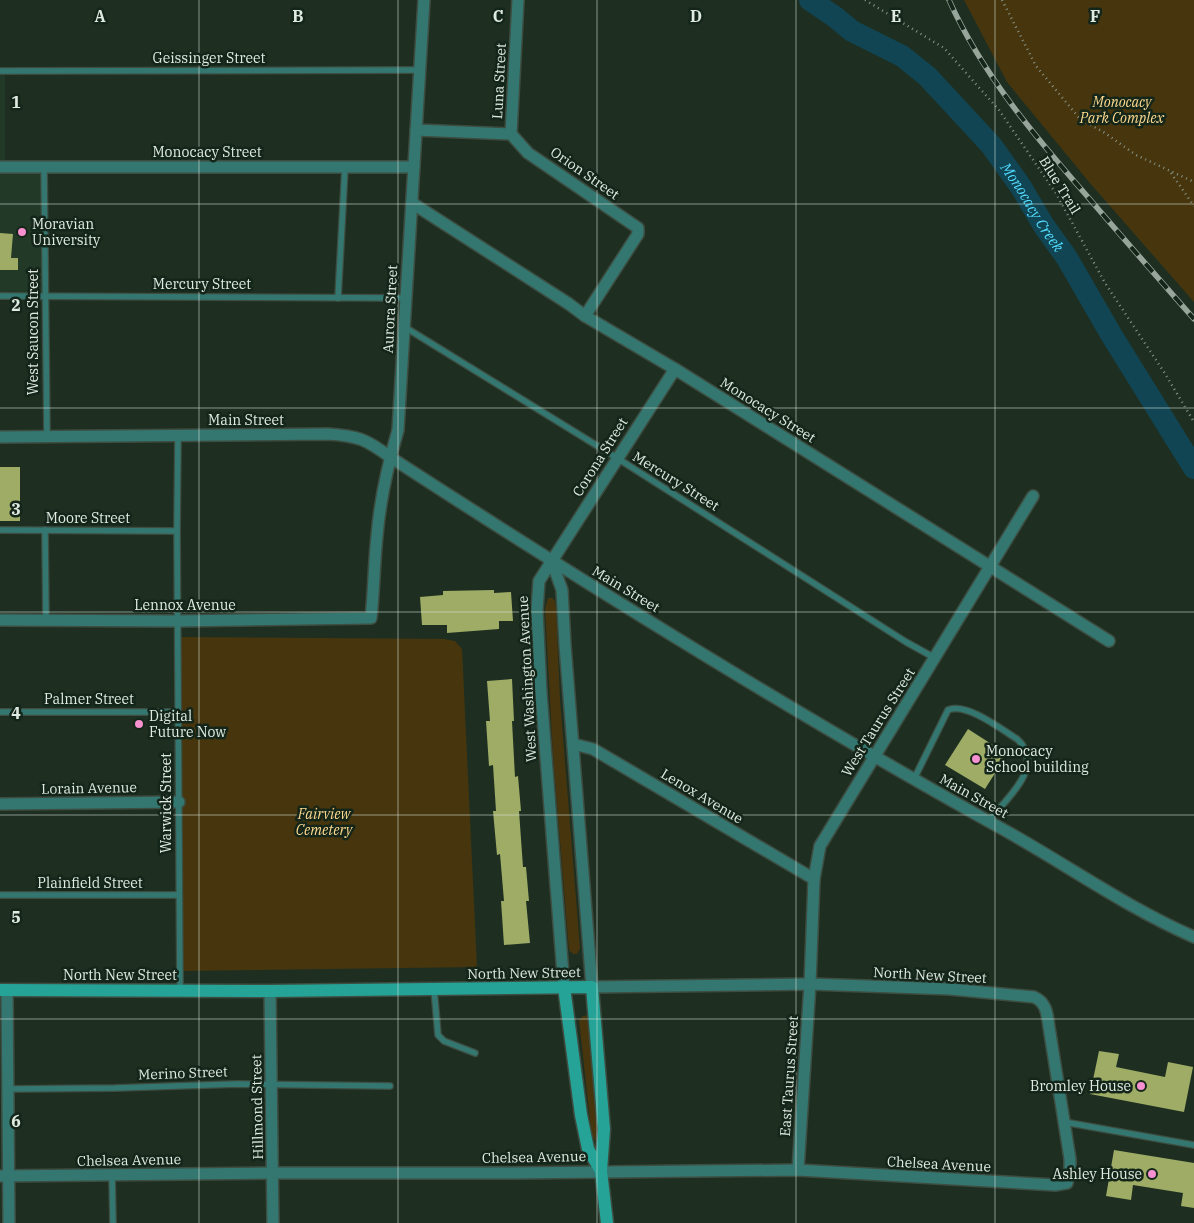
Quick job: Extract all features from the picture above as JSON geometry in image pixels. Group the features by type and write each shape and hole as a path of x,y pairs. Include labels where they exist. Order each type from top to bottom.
{"street":[{"name":"Aurora Street","path":"371,618 377,535 390,457 398,430 424,0"},
{"name":"Luna Street","path":"511,134 518,0"},
{"path":"416,130 511,134"},
{"name":"Orion Street","path":"511,134 528,152 638,228 638,234 585,316"},
{"name":"Monocacy Street","path":"0,168 414,167"},
{"name":"Monocacy Street","path":"412,203 585,316 675,369 1109,641"},
{"name":"Corona Street","path":"552,562 675,369"},
{"name":"Main Street","path":"0,437 328,434 350,436 371,443 552,562 874,757 1163,923 1194,937"},
{"name":"West Taurus Street","path":"810,984 814,879 820,846 1033,496"},
{"path":"552,562 562,590 604,1129 601,1171 607,1223"},
{"name":"West Washington Avenue","path":"552,562 539,581 537,610 542,703 564,987"},
{"name":"Lennox Avenue","path":"0,620 178,621 371,618"},
{"name":"Lenox Avenue","path":"573,744 593,749 814,879"},
{"name":"Lorain Avenue","path":"0,804 178,802"},
{"name":"North New Street","path":"4,990 270,991 810,984 950,989 1034,997 1045,1006 1064,1122"},
{"name":"East Taurus Street","path":"798,1170 810,984"},
{"path":"564,987 581,1115 588,1149 601,1171"},
{"path":"4,990 8,1089 4,1103 4,1176 9,1223"},
{"name":"Hillmond Street","path":"270,991 274,1173 273,1223"},
{"name":"Chelsea Avenue","path":"4,1176 798,1170 1055,1185 1067,1183 1070,1171 1064,1122"}],"lane":[{"name":"Geissinger Street","path":"0,71 419,70"},
{"name":"West Saucon Street","path":"44,167 46,436"},
{"path":"338,298 345,167"},
{"name":"Mercury Street","path":"0,296 405,298"},
{"name":"Mercury Street","path":"404,326 617,458 906,642 935,658"},
{"name":"Warwick Street","path":"178,435 180,990"},
{"name":"Moore Street","path":"0,530 177,531"},
{"path":"45,530 46,620"},
{"path":"914,780 948,710 958,708 970,711 1023,744 1028,759 1025,774 1014,791 988,821"},
{"name":"Palmer Street","path":"0,712 178,712"},
{"name":"Plainfield Street","path":"0,895 179,895"},
{"path":"434,989 438,1035 444,1041 475,1053"},
{"name":"Merino Street","path":"8,1089 115,1088 202,1084 390,1086"},
{"path":"1064,1122 1194,1145"},
{"path":"112,1175 113,1223"}],"path":[{"name":"Blue Trail","path":"865,0 944,48 998,110 1056,195 1106,283 1194,422"},
{"path":"1002,0 1036,66 1080,119 1105,133 1136,155 1194,182"},
{"path":"1170,172 1194,206"}],"shaded area":[{"name":"Moravian University","path":"0,71 5,71 5,167 44,167 46,296 0,296"}],"green space":[{"name":"Monocacy Park Complex","path":"964,0 1194,0 1194,302 1089,182 1007,82"},
{"path":"548,598 552,598 555,601 556,609 560,700 580,948 577,954 573,954 569,950 553,755 545,609"},
{"name":"Fairview Cemetery","path":"177,637 444,639 455,641 462,649 477,967 180,971"},
{"path":"588,1015 598,1142 592,1138 579,1020 583,1016"}],"building":[{"path":"0,233 13,234 11,258 18,258 18,270 0,270"},
{"path":"0,467 20,467 20,521 0,521"},
{"path":"494,590 494,593 511,592 513,621 499,621 499,629 447,633 447,625 422,625 420,597 443,595 443,591"},
{"path":"512,679 515,777 518,776 523,867 526,867 529,901 526,901 530,943 504,945 501,901 504,901 500,854 497,855 493,811 496,811 493,765 489,766 486,721 490,721 487,681"},
{"name":"Monocacy School building","path":"968,729 1007,754 985,789 945,765"},
{"name":"Bromley House","path":"1099,1051 1119,1054 1116,1067 1165,1077 1168,1062 1193,1067 1184,1112 1090,1094"},
{"name":"Ashley House","path":"1114,1150 1194,1163 1194,1208 1181,1206 1183,1193 1133,1185 1131,1200 1106,1196"}],"waterway":[{"name":"Monocacy Creek","path":"810,0 852,31 902,56 927,76 991,145 1067,258 1112,336 1194,468"}],"railway":[{"path":"949,0 977,53 1029,127 1194,319"}],"place":[{"name":"Moravian University","path":"22,232"},
{"name":"Digital Future Now","path":"139,724"},
{"name":"Monocacy School building","path":"976,759"},
{"name":"Bromley House","path":"1141,1086"},
{"name":"Ashley House","path":"1152,1174"}]}
